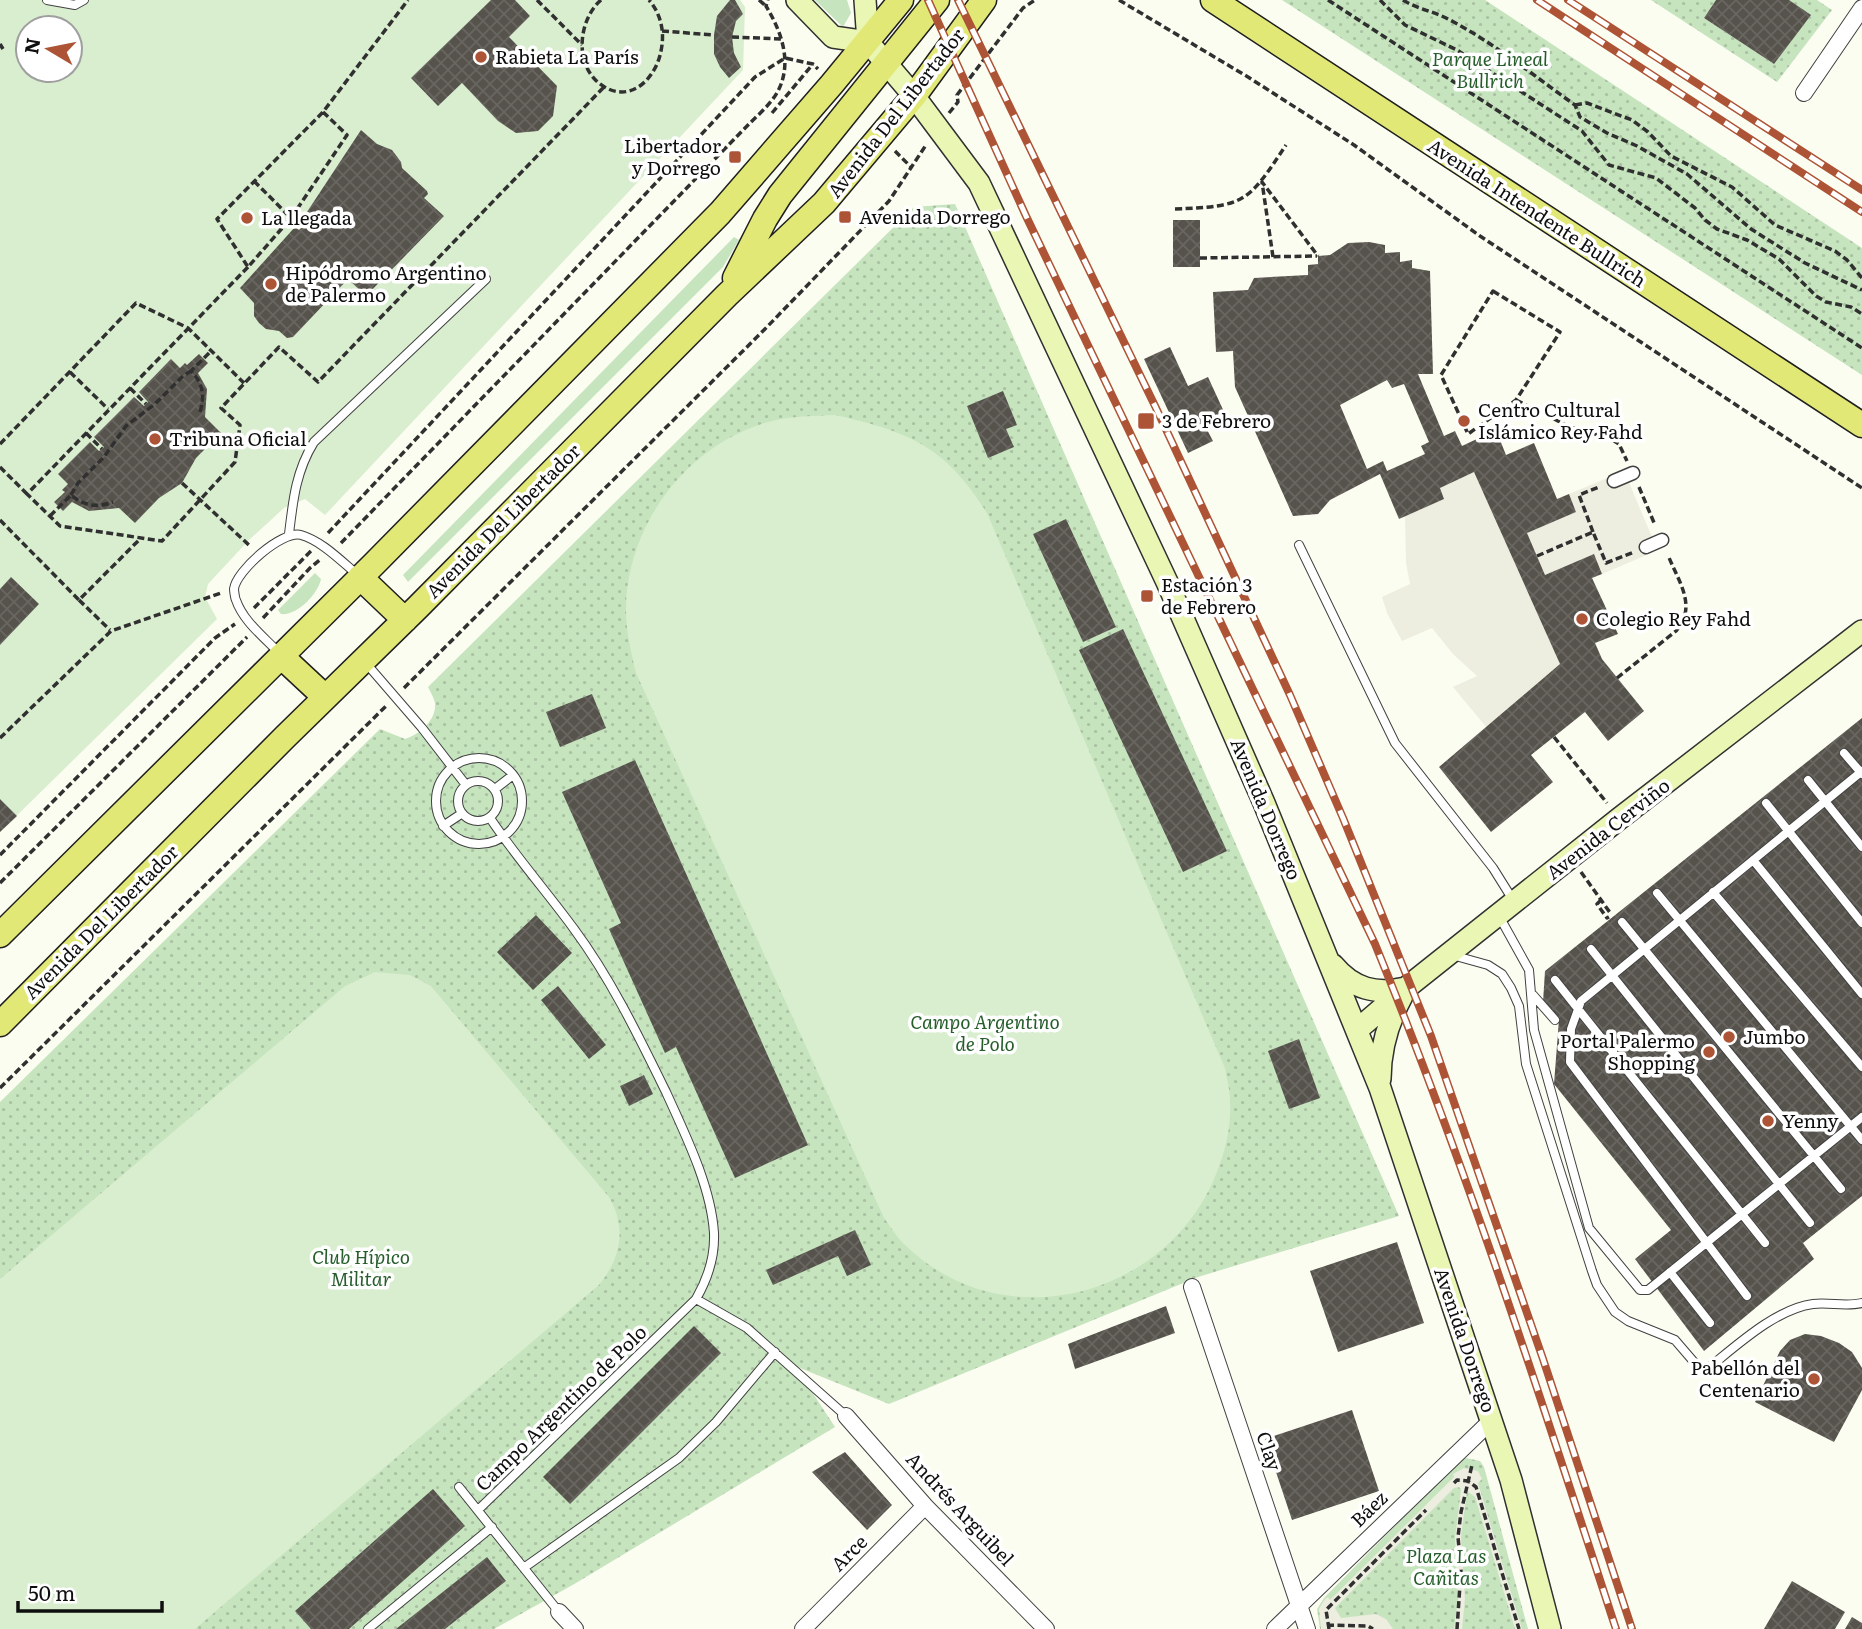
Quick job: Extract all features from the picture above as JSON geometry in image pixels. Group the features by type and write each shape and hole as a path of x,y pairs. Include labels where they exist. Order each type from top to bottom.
{"main road":[{"path":"797,0 833,37 868,42"},
{"path":"865,0 868,42"},
{"path":"0,935 360,577 720,213 901,0"},
{"path":"727,295 780,195 937,0"},
{"name":"Avenida Del Libertador","path":"0,1024 727,295 824,203 914,96 984,0"},
{"name":"Avenida Intendente Bullrich","path":"1213,0 1862,425"},
{"name":"Avenida Dorrego","path":"868,42 914,96 979,183 1167,582 1264,803 1380,1088 1492,1420 1521,1516 1550,1629"},
{"path":"360,577 405,620"},
{"name":"Avenida Cerviño","path":"1357,1030 1620,818 1862,631"},
{"path":"281,656 325,697"},
{"path":"1329,959 1342,976 1359,987 1382,992 1406,988"},
{"path":"1380,1088 1382,1053 1387,1031 1406,988"}],"street":[{"path":"1804,93 1862,8"},
{"path":"1614,481 1633,473"},
{"path":"1646,547 1662,540"},
{"name":"Clay","path":"1192,1287 1306,1627"},
{"name":"Andrés Arguibel","path":"846,1416 925,1506 1046,1629"},
{"name":"Báez","path":"1275,1629 1492,1420"},
{"name":"Arce","path":"803,1629 925,1506"},
{"path":"559,1612 575,1629"}],"lane":[{"path":"47,0 75,5 84,0"},
{"path":"289,534 294,490 303,460 314,442 486,279"},
{"path":"281,656 244,618 235,598 234,588 243,573 273,542 289,534 300,535 319,543 360,577"},
{"path":"1300,545 1395,743 1493,868 1529,970 1534,1030 1589,1228 1640,1290 1648,1290 1862,1117"},
{"path":"363,660 396,696 466,785"},
{"path":"1747,1296 1570,1062 1571,1029 1581,1001 1861,772 1844,752"},
{"path":"491,759 503,765 513,775 520,787 522,801 513,828 503,837 491,843 477,845 452,836 443,826 436,811 436,795 441,779 452,767 464,760 491,759"},
{"path":"495,789 513,775"},
{"path":"1808,780 1862,847"},
{"path":"476,781 487,783 495,789 499,799 497,810 490,818 480,822 461,814 458,804 460,793 466,785 476,781"},
{"path":"1766,803 1862,923"},
{"path":"443,826 461,814"},
{"name":"Campo Argentino de Polo","path":"478,1510 696,1299 705,1283 712,1259 714,1234 693,1150 649,1056 613,990 576,931 490,818"},
{"path":"1753,860 1862,994"},
{"path":"1713,892 1862,1067"},
{"path":"1657,893 1862,1140"},
{"path":"1616,918 1645,949 1841,1189"},
{"path":"1591,949 1810,1223"},
{"path":"1449,954 1488,965 1502,974 1511,988 1519,1006 1525,1064 1583,1245 1597,1286 1615,1312 1628,1321 1675,1340 1700,1369 1706,1370 1764,1326 1790,1311 1812,1304 1862,1303"},
{"path":"1555,980 1765,1243"},
{"path":"1533,995 1555,1020"},
{"path":"1667,1274 1710,1323"},
{"path":"696,1299 747,1328 846,1416"},
{"path":"525,1567 679,1458 716,1422 775,1352"},
{"path":"459,1487 559,1612"},
{"path":"368,1629 492,1527"}],"path":[{"path":"248,267 217,219 323,111 408,0"},
{"path":"537,0 582,45"},
{"path":"601,0 591,9 583,29 585,61 593,77 604,87 629,91 649,79 657,66 662,49 659,14 649,0"},
{"path":"0,883 256,628 301,577 348,537 776,94 782,80 785,58 782,39 766,6 759,0"},
{"path":"766,6 768,0"},
{"path":"0,1088 765,329 889,201 958,102 957,95 1023,8 1035,0"},
{"path":"1119,0 1342,137 1480,236 1862,488"},
{"path":"1328,0 1862,348"},
{"path":"1380,0 1405,25 1457,50 1582,131 1609,165 1656,178 1717,229 1747,240 1779,259 1816,296 1826,302 1851,307 1862,314"},
{"path":"1403,0 1460,26 1575,105 1580,117 1687,174 1751,229 1805,263 1862,289"},
{"path":"662,31 714,35"},
{"path":"732,37 782,39"},
{"path":"772,113 813,64"},
{"path":"0,855 215,638 244,618 319,543 755,77"},
{"path":"0,467 60,526 162,541 235,462 240,425 221,408 279,347 318,382 604,87"},
{"path":"1575,105 1587,103 1632,120 1671,156 1732,187 1774,225 1835,251 1847,260 1862,278"},
{"path":"27,494 248,267 291,218 347,135 323,111"},
{"path":"1174,209 1231,204 1245,198 1262,182 1286,145"},
{"path":"254,181 291,218"},
{"path":"1262,182 1273,257"},
{"path":"1200,258 1318,256 1262,182"},
{"path":"1493,290 1560,332 1516,400 1468,434 1440,375 1493,290"},
{"path":"0,444 136,303 188,328 244,383"},
{"path":"50,516 104,457 125,426 155,404 211,351"},
{"path":"191,371 197,377 203,394 200,412"},
{"path":"70,372 109,410"},
{"path":"130,387 146,404"},
{"path":"1516,400 1570,427 1609,438 1619,444 1687,601 1684,623 1617,678"},
{"path":"86,433 102,449"},
{"path":"1614,481 1578,495 1606,563 1646,547"},
{"path":"182,483 260,555"},
{"path":"71,495 87,505 113,502"},
{"path":"0,520 110,631"},
{"path":"1537,556 1593,532"},
{"path":"79,600 141,538"},
{"path":"0,738 110,631 234,588"},
{"path":"1554,737 1620,818"},
{"path":"1571,858 1616,918"},
{"path":"1457,1629 1461,1589 1458,1537 1468,1481 1477,1455"},
{"path":"1451,1485 1457,1480 1468,1481 1476,1487 1519,1629"},
{"path":"1329,1627 1326,1610 1432,1504"},
{"path":"1306,1627 1368,1626 1373,1629"}],"green space":[{"name":"Hipódromo Argentino de Palermo","path":"0,0 740,0 745,7 743,70 325,515 305,499 284,508 249,540 208,584 205,597 217,619 0,832"},
{"path":"815,0 847,0 851,13 843,27"},
{"name":"Parque Lineal Bullrich","path":"1282,0 1485,0 1862,248 1862,375"},
{"path":"1651,0 1716,0 1704,18 1774,64 1789,0 1817,0 1832,10 1777,82"},
{"name":"Club Hípico Militar","path":"955,204 1399,1216 1198,1277 889,1404 795,1366 835,1427 576,1583 494,1629 0,1629 0,1102 380,729 405,739 426,726 435,709 428,687 914,207"},
{"path":"734,237 739,240 723,267 408,582 403,575"},
{"path":"835,415 884,428 923,445 956,472 987,513 1225,1068 1230,1092 1230,1123 1226,1145 1210,1188 1184,1227 1151,1258 1112,1281 1070,1294 1026,1297 982,1290 941,1272 895,1234 884,1218 636,673 626,618 629,578 637,547 650,518 668,491 689,467 714,447 742,432 780,419"},
{"path":"315,573 321,579 311,597 300,608 281,614 278,610"},
{"name":"Club Hípico Militar","path":"375,972 410,975 431,986 609,1197 620,1231 617,1253 606,1275 599,1285 195,1629 0,1629 0,1279 345,986"},
{"name":"Plaza Las Cañitas","path":"1466,1458 1480,1461 1484,1467 1528,1629 1320,1629 1317,1609 1324,1598 1459,1461"}],"shaded area":[{"path":"1474,472 1560,664 1487,728 1453,687 1477,676 1453,654 1432,628 1402,641 1382,597 1410,584 1406,563 1405,516 1444,499 1440,488"},
{"path":"1612,476 1628,480 1652,537 1643,541 1649,554 1602,574 1594,554 1545,575 1527,533 1576,512 1569,494"},
{"path":"1464,1468 1478,1471 1482,1479 1478,1483 1522,1629 1515,1629 1475,1497 1467,1491 1461,1537 1465,1599 1462,1629 1454,1629 1458,1599 1455,1538 1461,1490 1459,1487 1454,1488 1335,1608 1341,1618 1376,1614 1386,1619 1393,1629 1321,1629 1319,1609 1325,1599 1328,1597 1330,1600 1454,1477 1453,1474"}],"building":[{"name":"Rabieta La París","path":"491,0 515,0 530,16 509,37 557,86 553,116 538,131 516,133 498,121 462,83 438,106 411,78"},
{"path":"730,0 735,0 743,14 736,21 732,37 734,53 741,67 729,78 714,54 714,35 717,16"},
{"path":"1716,0 1789,0 1811,15 1774,64 1704,18"},
{"path":"361,130 377,144 392,150 402,168 427,191 428,194 424,198 444,216 366,296 348,279 293,337 287,338 279,331 266,329 259,323 254,316 254,303 240,288 295,227 299,230 306,222 303,218"},
{"path":"1173,220 1200,220 1200,267 1173,267"},
{"path":"1369,242 1385,245 1385,253 1400,252 1400,262 1412,260 1412,268 1430,271 1433,374 1418,374 1444,436 1455,431 1462,446 1496,430 1506,455 1534,443 1557,499 1569,494 1576,512 1527,533 1545,575 1594,554 1602,574 1592,578 1618,634 1595,643 1602,659 1644,711 1608,741 1585,712 1531,755 1553,782 1491,832 1439,767 1560,664 1474,472 1440,488 1444,499 1399,519 1380,474 1330,500 1318,514 1293,516 1235,387 1233,351 1216,352 1213,292 1248,290 1254,278 1308,275 1308,265 1318,264 1318,256 1330,255 1348,243","holes":["1387,380 1392,388 1404,384 1429,442 1421,446 1425,454 1387,471 1383,461 1367,469 1340,405"]},
{"path":"1170,347 1188,386 1208,377 1225,414 1204,424 1213,441 1188,453 1144,359"},
{"name":"Tribuna Oficial","path":"199,354 208,363 198,373 207,389 205,417 221,433 196,458 182,483 159,498 135,523 119,508 89,511 72,502 63,511 54,502 65,492 62,490 68,484 58,474 90,442 99,451 104,447 94,437 134,397 144,406 148,402 139,392 171,359 180,368"},
{"path":"1003,391 1017,425 1006,429 1014,447 988,458 967,406"},
{"path":"1066,519 1116,627 1083,642 1033,534"},
{"path":"11,577 39,604 0,645 0,589"},
{"path":"1123,629 1227,851 1183,872 1079,650"},
{"path":"592,694 606,728 560,747 546,712"},
{"name":"Portal Palermo Shopping","path":"1862,718 1862,1196 1803,1243 1814,1259 1704,1351 1635,1259 1671,1230 1554,1084 1559,1019 1543,1002 1545,971"},
{"path":"635,760 808,1145 735,1178 676,1047 665,1053 609,929 621,923 562,792"},
{"path":"0,799 17,816 0,832"},
{"path":"536,915 572,953 533,990 497,952"},
{"path":"558,986 606,1045 589,1059 541,1000"},
{"path":"1299,1039 1320,1098 1289,1109 1268,1051"},
{"path":"644,1075 653,1094 629,1106 620,1086"},
{"path":"855,1230 871,1265 847,1276 838,1256 773,1285 766,1270"},
{"path":"1397,1242 1424,1323 1338,1352 1310,1271"},
{"path":"1166,1306 1175,1333 1075,1369 1068,1344"},
{"path":"694,1326 721,1353 570,1504 543,1477"},
{"name":"Pabellón del Centenario","path":"1805,1334 1821,1336 1839,1343 1852,1352 1862,1368 1862,1390 1834,1442 1755,1402 1780,1351 1790,1340"},
{"path":"1352,1410 1379,1491 1292,1520 1265,1439"},
{"path":"845,1452 892,1505 867,1530 812,1472"},
{"path":"433,1489 465,1526 349,1629 311,1629 295,1611"},
{"path":"487,1557 506,1581 445,1629 396,1629"},
{"path":"1792,1581 1845,1612 1835,1629 1764,1629"},
{"path":"1852,1617 1862,1623 1862,1629 1845,1629"}],"railway":[{"path":"928,0 1026,216 1375,944 1472,1199 1616,1629"},
{"path":"958,0 1156,408 1290,695 1343,818 1431,1036 1543,1359 1632,1629"},
{"path":"1537,0 1862,212"},
{"path":"1568,0 1862,190"}],"place":[{"name":"Rabieta La París","path":"481,57"},
{"name":"Libertador y Dorrego","path":"735,157"},
{"name":"Avenida Dorrego","path":"845,217"},
{"name":"La llegada","path":"247,218"},
{"name":"Hipódromo Argentino de Palermo","path":"271,284"},
{"name":"3 de Febrero","path":"1146,421"},
{"name":"Centro Cultural Islámico Rey Fahd","path":"1464,421"},
{"name":"Tribuna Oficial","path":"155,439"},
{"name":"Estación 3 de Febrero","path":"1147,596"},
{"name":"Colegio Rey Fahd","path":"1582,619"},
{"name":"Jumbo","path":"1729,1037"},
{"name":"Portal Palermo Shopping","path":"1709,1052"},
{"name":"Yenny","path":"1768,1121"},
{"name":"Pabellón del Centenario","path":"1814,1379"}]}
